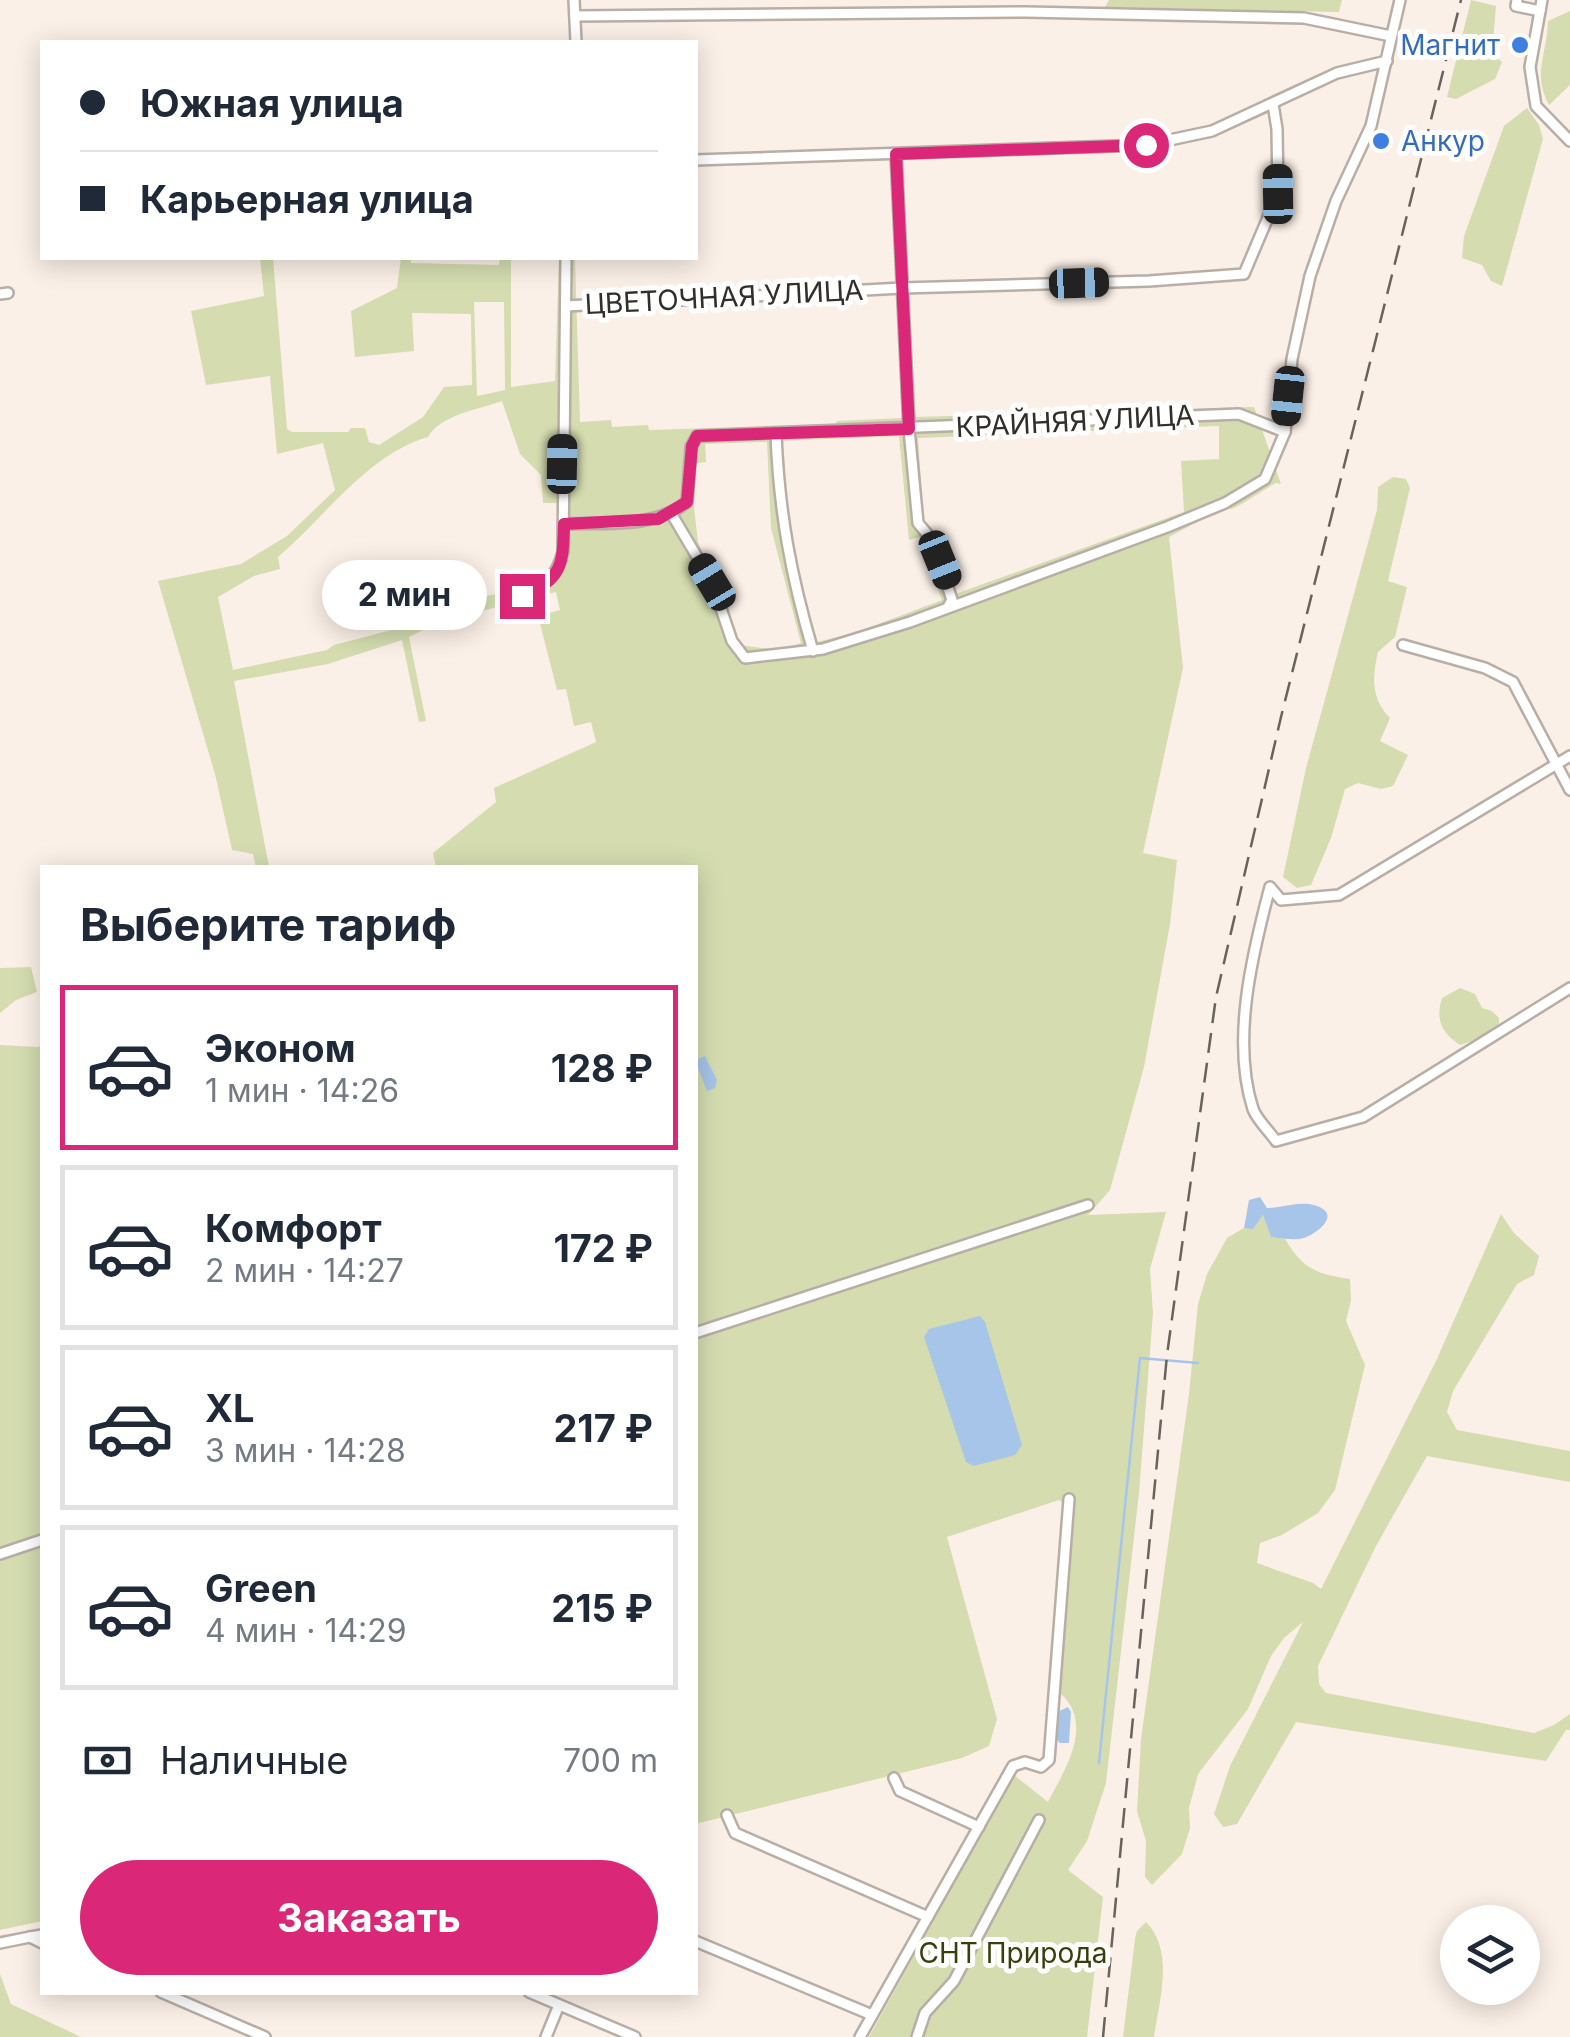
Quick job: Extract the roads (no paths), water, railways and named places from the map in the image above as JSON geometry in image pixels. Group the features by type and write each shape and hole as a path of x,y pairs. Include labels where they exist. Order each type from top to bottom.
{"street":[{"path":"574,0 576,40"},
{"path":"564,524 658,519 671,513 712,582 732,641 745,658 814,651 910,622 1166,528 1225,503 1265,480 1285,432 1292,359 1310,276 1336,202 1371,126 1400,0"},
{"path":"1517,0 1516,6 1541,6 1530,67 1536,106 1570,142"},
{"path":"575,16 1026,12 1304,18 1391,36"},
{"path":"698,160 1146,145 1212,131 1337,74 1386,61"},
{"name":"ЦВЕТОЧНАЯ УЛИЦА","path":"566,306 1244,274 1278,194 1273,104"},
{"path":"896,154 909,429 918,523 932,541 948,580 952,600 948,606"},
{"path":"522,596 546,585 558,574 563,552 566,260"},
{"name":"КРАЙНЯЯ УЛИЦА","path":"671,513 687,502 692,446 697,436 1239,414 1285,432"},
{"path":"776,434 785,543 814,651"},
{"path":"1403,644 1485,668 1512,682 1570,790"},
{"path":"1570,756 1338,895 1281,900 1270,887 1252,960 1244,1025 1252,1108 1276,1141 1363,1117 1570,988"},
{"path":"698,1332 1088,1205"},
{"path":"860,2037 1013,1766 1025,1762 1041,1767 1049,1760 1069,1499"},
{"path":"0,1554 40,1541"},
{"path":"894,1778 900,1791 979,1826"},
{"path":"727,1816 734,1833 928,1917"},
{"path":"917,2037 925,2013 954,1981 1039,1820"},
{"path":"0,1943 40,1935"},
{"path":"30,1937 40,1942"},
{"path":"698,1942 872,2015"},
{"path":"168,1995 265,2037"},
{"path":"536,1995 635,2037"},
{"path":"546,2037 559,2005"}],"water":[{"path":"705,1056 717,1080 715,1088 707,1091 698,1059"},
{"path":"1260,1197 1267,1208 1311,1204 1324,1210 1327,1219 1315,1233 1300,1239 1271,1237 1263,1215 1253,1229 1244,1228 1249,1200"},
{"path":"980,1316 1022,1445 1015,1455 974,1466 966,1462 924,1337 929,1329"},
{"path":"1068,1707 1069,1743 1060,1743 1056,1739 1057,1712"}],"waterway":[{"path":"1099,1763 1140,1358 1198,1363"}],"railway":[{"path":"1103,2037 1167,1355 1216,997 1281,717 1461,0"}],"place":[{"name":"Магнит","path":"1520,45"},
{"name":"Анкур","path":"1381,141"}],"park label":[{"name":"СНТ Природа","path":"1013,1953"}]}
